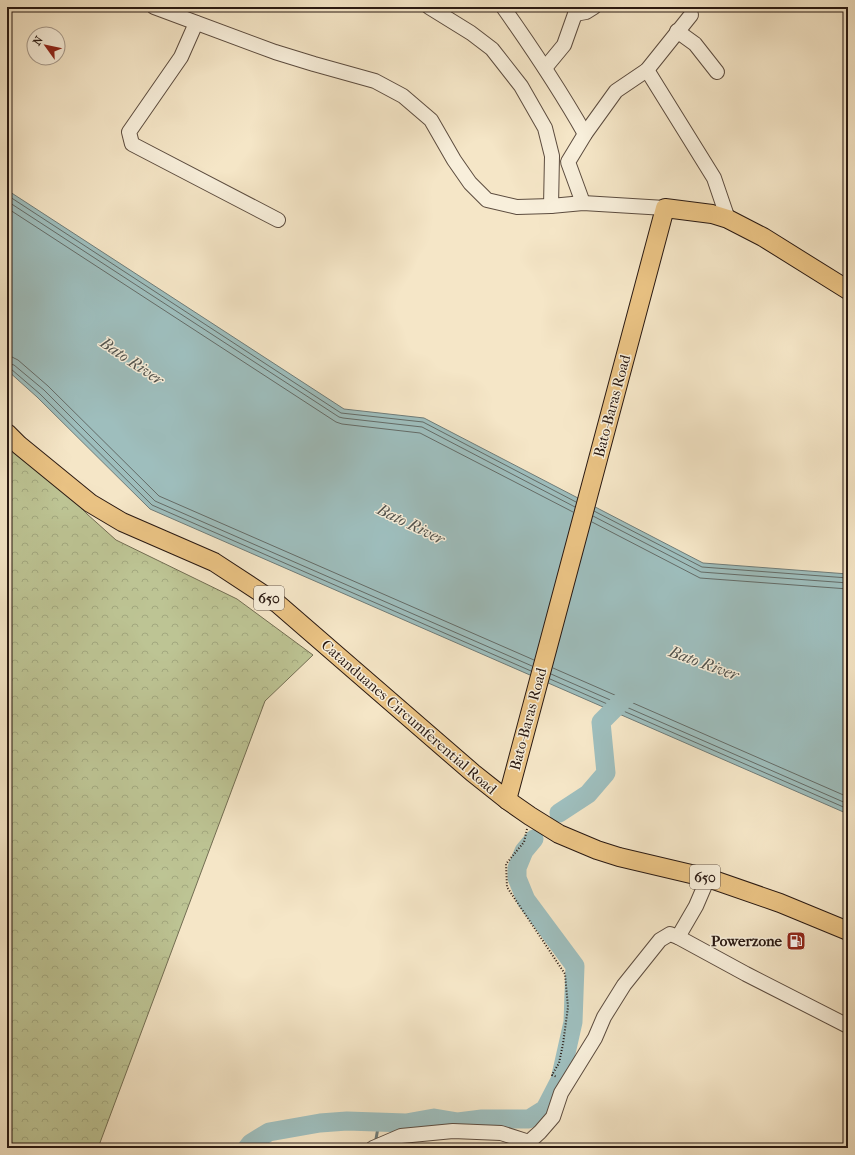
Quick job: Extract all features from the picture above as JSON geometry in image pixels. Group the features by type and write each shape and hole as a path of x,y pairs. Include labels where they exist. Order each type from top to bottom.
{"main road":[{"path":"665,208 712,214 728,219 763,237 848,290"},
{"name":"Bato-Baras Road","path":"507,800 665,208"},
{"name":"Catanduanes Circumferential Road","path":"7,433 19,445 90,503 122,522 214,562 278,604 473,773 507,800 559,834 618,857 708,878 780,903 848,930"}],"street":[{"path":"154,7 275,52 375,81 403,96 431,120 454,160 470,183 487,200 517,207 583,203 665,208"},
{"path":"429,7 471,33 492,49 521,86 545,128 552,156 551,206"},
{"path":"503,7 545,68 572,110 585,134"},
{"path":"545,68 564,45 576,10 586,12 594,7"},
{"path":"583,203 568,162 585,134 616,91 647,70 691,15"},
{"path":"196,23 181,57 129,132 132,144 278,220"},
{"path":"677,31 695,44 717,72"},
{"path":"647,70 714,178 728,219"},
{"path":"678,937 696,906 708,878"},
{"path":"373,1148 401,1136 453,1131 501,1133 526,1145 553,1117 561,1093 595,1038 604,1016 624,985 660,940 670,934 848,1026"}],"path":[{"path":"530,816 524,842 506,864 507,887 566,974 568,1007 563,1044 559,1063 552,1075"}],"green space":[{"path":"7,426 87,514 116,540 237,599 313,655 265,701 98,1148 7,1148"}],"water":[{"name":"Bato River","path":"7,190 344,409 424,418 703,563 848,574 848,814 150,509 37,397 7,370"}],"waterway":[{"path":"559,813 588,794 606,773 601,722 630,693"},
{"path":"247,1148 251,1143 269,1132 320,1123 347,1121 406,1123 434,1118 458,1122 482,1119 529,1119 545,1109 560,1080 573,1022 575,966 526,900 517,878 517,868 524,851 534,839"},
{"path":"376,1139 379,1122"}],"place":[{"name":"Powerzone","path":"796,941"}]}
